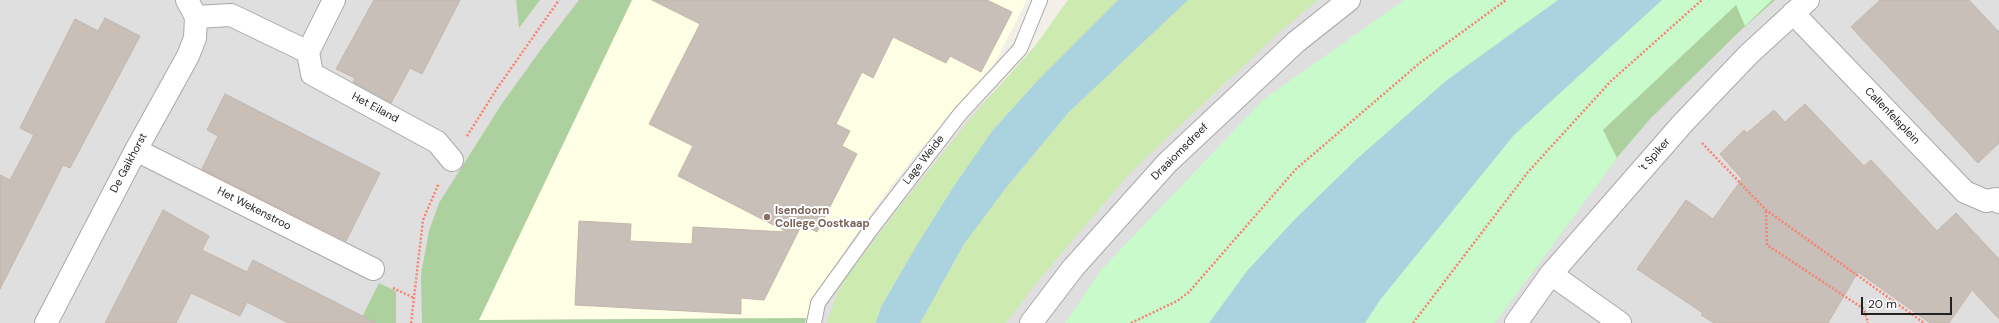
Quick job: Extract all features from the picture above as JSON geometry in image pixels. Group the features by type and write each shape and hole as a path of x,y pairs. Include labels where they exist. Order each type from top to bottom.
{"street":[{"path":"192,9 231,15 308,52 334,0"},
{"name":"Draaiomsdreef","path":"1031,323 1073,268 1167,163 1296,42 1349,0"},
{"name":"'t Spiker","path":"1516,323 1551,274 1683,123 1749,54 1800,7"},
{"name":"Callenfelsplein","path":"1800,7 1964,192 1986,201 1996,200 1999,202"},
{"name":"De Gaikhorst","path":"46,323 136,150 188,56 195,38 192,9"},
{"name":"Het Eiland","path":"308,52 312,74 437,142 452,160"},
{"name":"Het Wekenstroo","path":"136,150 373,269"},
{"path":"1551,274 1620,323"}],"lane":[{"name":"Lage Weide","path":"814,323 818,303 872,228 960,114 1020,48 1040,0"}],"path":[{"path":"1131,323 1177,301 1189,292 1296,169 1421,62 1506,0"},
{"path":"1413,323 1528,172 1611,81 1702,0"},
{"path":"1683,123 1766,210 1924,323"},
{"path":"1766,210 1767,245 1864,310 1868,323"}],"shaded area":[{"path":"0,0 613,0 470,323 0,323"},
{"path":"632,0 1027,0 992,68 916,154 886,193 851,241 816,294 806,318 479,320"},
{"path":"1081,0 1999,0 1999,323 808,323 969,117"}],"green space":[{"path":"516,0 540,0 519,28"},
{"path":"579,0 632,0 479,320 806,318 805,323 422,323 421,274 429,231 439,203 501,105"},
{"path":"1068,0 1118,0 1042,76 993,130 954,186 917,245 881,307 876,323 827,323 837,294 845,279 901,205 977,111 1035,46"},
{"path":"1188,0 1318,0 1277,34 1131,172 1037,282 1006,323 920,323 964,244 1005,189 1069,112"},
{"path":"1404,0 1772,0 1745,26 1736,5 1603,130 1617,158 1495,323 1065,323 1102,269 1264,99"},
{"path":"1706,0 1775,0 1741,30 1650,119 1574,208 1419,323"},
{"path":"379,283 396,291 396,323 359,323"}],"water":[{"path":"1118,0 1188,0 1069,112 1005,189 964,244 920,323 876,323 881,307 917,245 954,186 993,130 1042,76"},
{"path":"1558,0 1662,0 1514,135 1380,300 1365,323 1209,323 1247,271 1296,218 1359,157 1447,80"}],"building":[{"path":"374,0 460,0 422,74 410,68 391,103 353,82 355,78 336,69"},
{"path":"652,0 987,0 1012,12 981,72 950,56 946,63 893,37 873,78 862,72 836,124 850,131 842,146 857,154 817,232 802,224 764,300 741,298 741,314 575,305 579,221 631,224 630,241 692,244 693,227 787,232 678,176 693,146 649,124 700,24"},
{"path":"1880,0 1969,0 1999,32 1999,143 1978,163 1851,27"},
{"path":"105,18 140,36 70,168 63,165 0,289 0,175 10,180 34,135 20,128 75,19 98,31"},
{"path":"225,94 380,173 346,241 202,169 218,136 207,130"},
{"path":"1805,104 1864,166 1871,160 1937,231 1956,213 1999,259 1999,319 1972,290 1949,323 1930,323 1858,272 1828,323 1714,323 1701,315 1703,313 1637,269 1686,200 1713,219 1742,179 1720,154 1744,130 1747,133 1774,110 1785,122"},
{"path":"163,210 209,236 202,250 247,272 253,260 376,323 288,323 247,302 240,316 191,293 176,323 105,323"}],"place":[{"name":"Isendoorn College Oostkaap","path":"767,217"}]}
